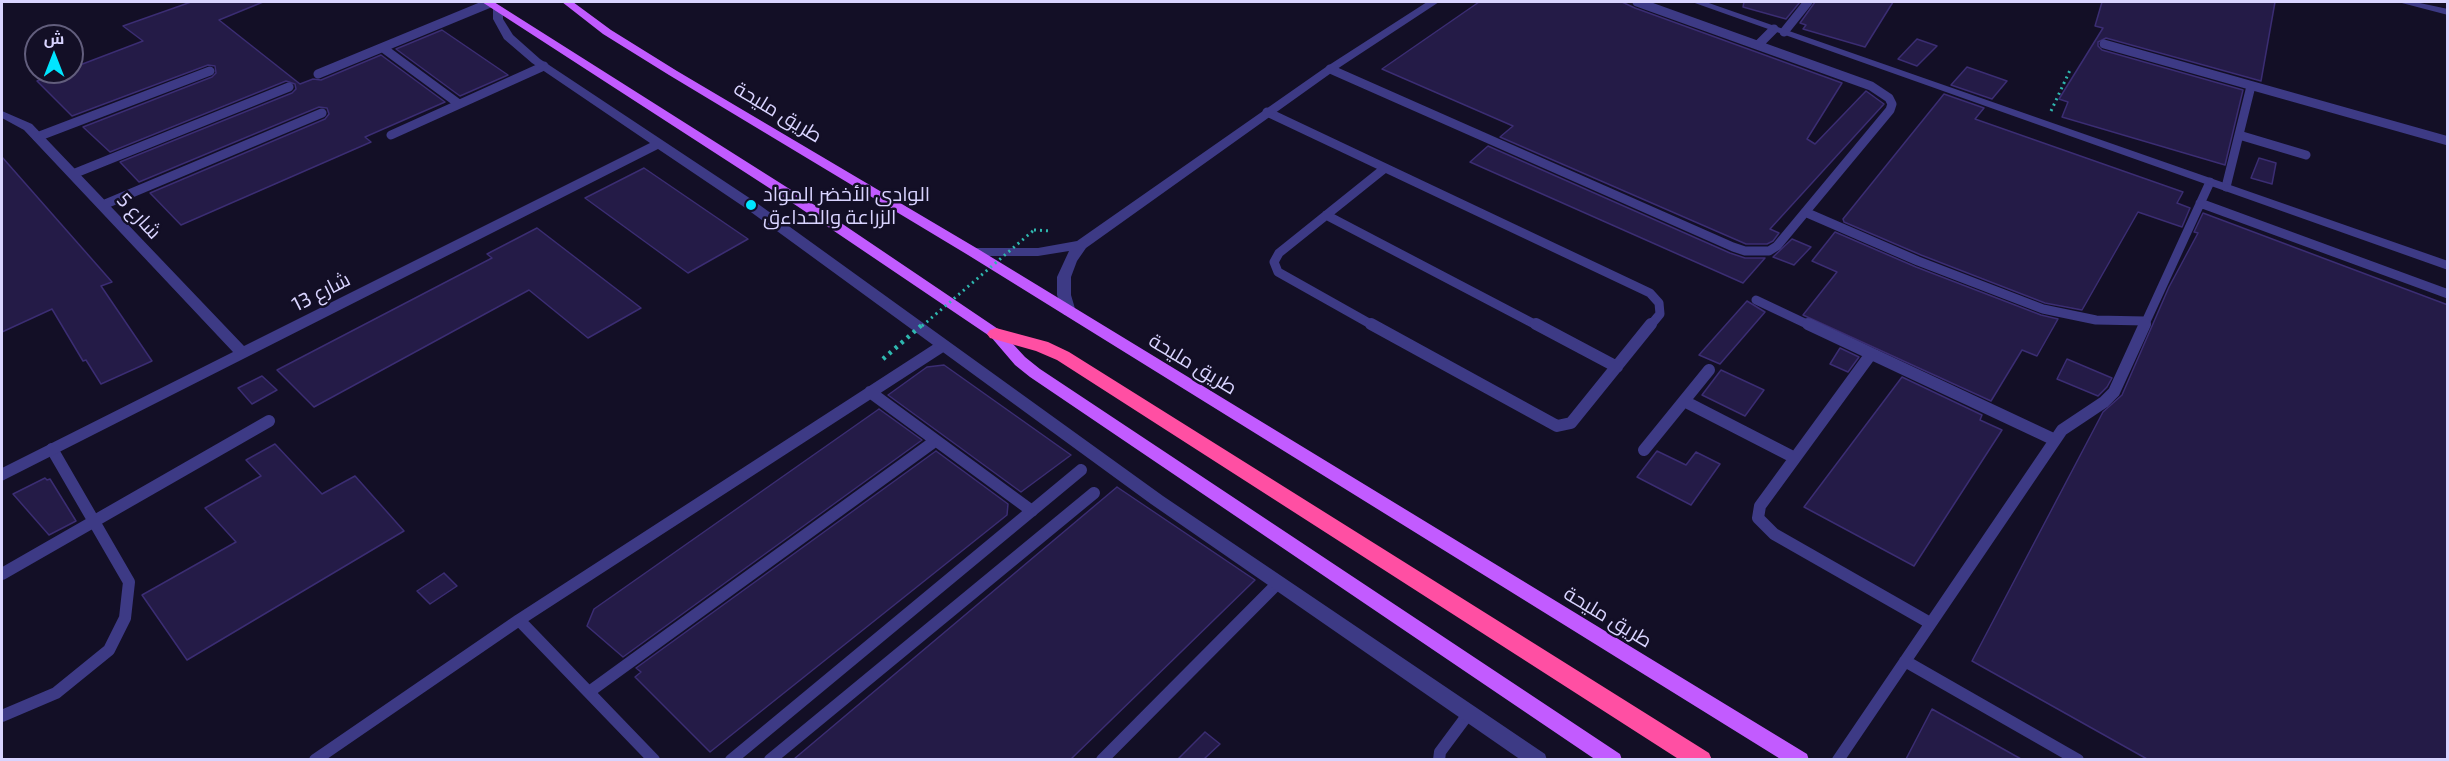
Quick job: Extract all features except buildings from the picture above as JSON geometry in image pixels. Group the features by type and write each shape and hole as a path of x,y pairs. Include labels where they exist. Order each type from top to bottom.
{"highway":[{"path":"996,334 1042,346 1063,356 1701,759"}],"main road":[{"name":"طريق مليحة","path":"567,2 607,32 673,73 974,252 1800,759"},
{"path":"492,4 802,203 996,334 1020,361 1035,373 1613,759"}],"street":[{"path":"1069,312 1064,295 1064,277 1070,260 1081,245 1267,112 1434,2"},
{"path":"1696,2 2448,266"},
{"path":"2403,2 2448,12"},
{"path":"492,4 508,37 544,66 748,204 942,346 1278,583 1538,759"},
{"name":"شارع 5","path":"2,114 17,119 37,137 242,353"},
{"name":"شارع 13","path":"2,475 658,144"},
{"path":"974,252 1038,252 1081,245"}],"lane":[{"path":"1330,69 1745,251 1769,251 1777,246 1890,110 1892,104 1882,92 1871,86 1636,2"},
{"path":"1758,45 1779,30 1808,2"},
{"path":"318,74 492,4"},
{"path":"2104,44 2448,141"},
{"path":"383,48 459,104"},
{"path":"391,135 544,66"},
{"path":"37,137 210,71"},
{"path":"2226,187 2251,86"},
{"path":"74,174 290,87"},
{"path":"1267,112 1385,168 1655,298 1659,303 1660,314 1571,423 1557,426 1542,420 1278,272 1275,262 1280,253 1385,168"},
{"path":"103,205 322,113"},
{"path":"2239,135 2306,154"},
{"path":"1838,759 2055,440 2070,422 2103,405 2114,392 2210,182"},
{"path":"2200,203 2448,294"},
{"path":"1805,212 1918,261 2043,309 2096,320 2145,321"},
{"path":"1326,215 1617,367"},
{"path":"1756,300 2055,440"},
{"path":"315,759 519,620 942,346"},
{"path":"1871,354 1760,506 1758,512 1761,524 1774,534 1930,623"},
{"path":"1644,450 1709,370"},
{"path":"870,393 1032,511"},
{"path":"1684,401 1795,458"},
{"path":"2,574 269,421"},
{"path":"589,692 936,441"},
{"path":"2,716 57,693 109,650 125,618 129,582 52,449"},
{"path":"731,759 1082,470"},
{"path":"770,759 1094,493"},
{"path":"1102,759 1278,583"},
{"path":"519,620 654,759"},
{"path":"1905,661 2079,759"},
{"path":"1439,759 1440,752 1469,712"}],"path":[{"path":"2045,124 2071,68"},
{"path":"883,359 1034,230"}],"place":[{"name":"الوادى الأخضر المواد الزراعة والحداءق","path":"751,205"}]}
